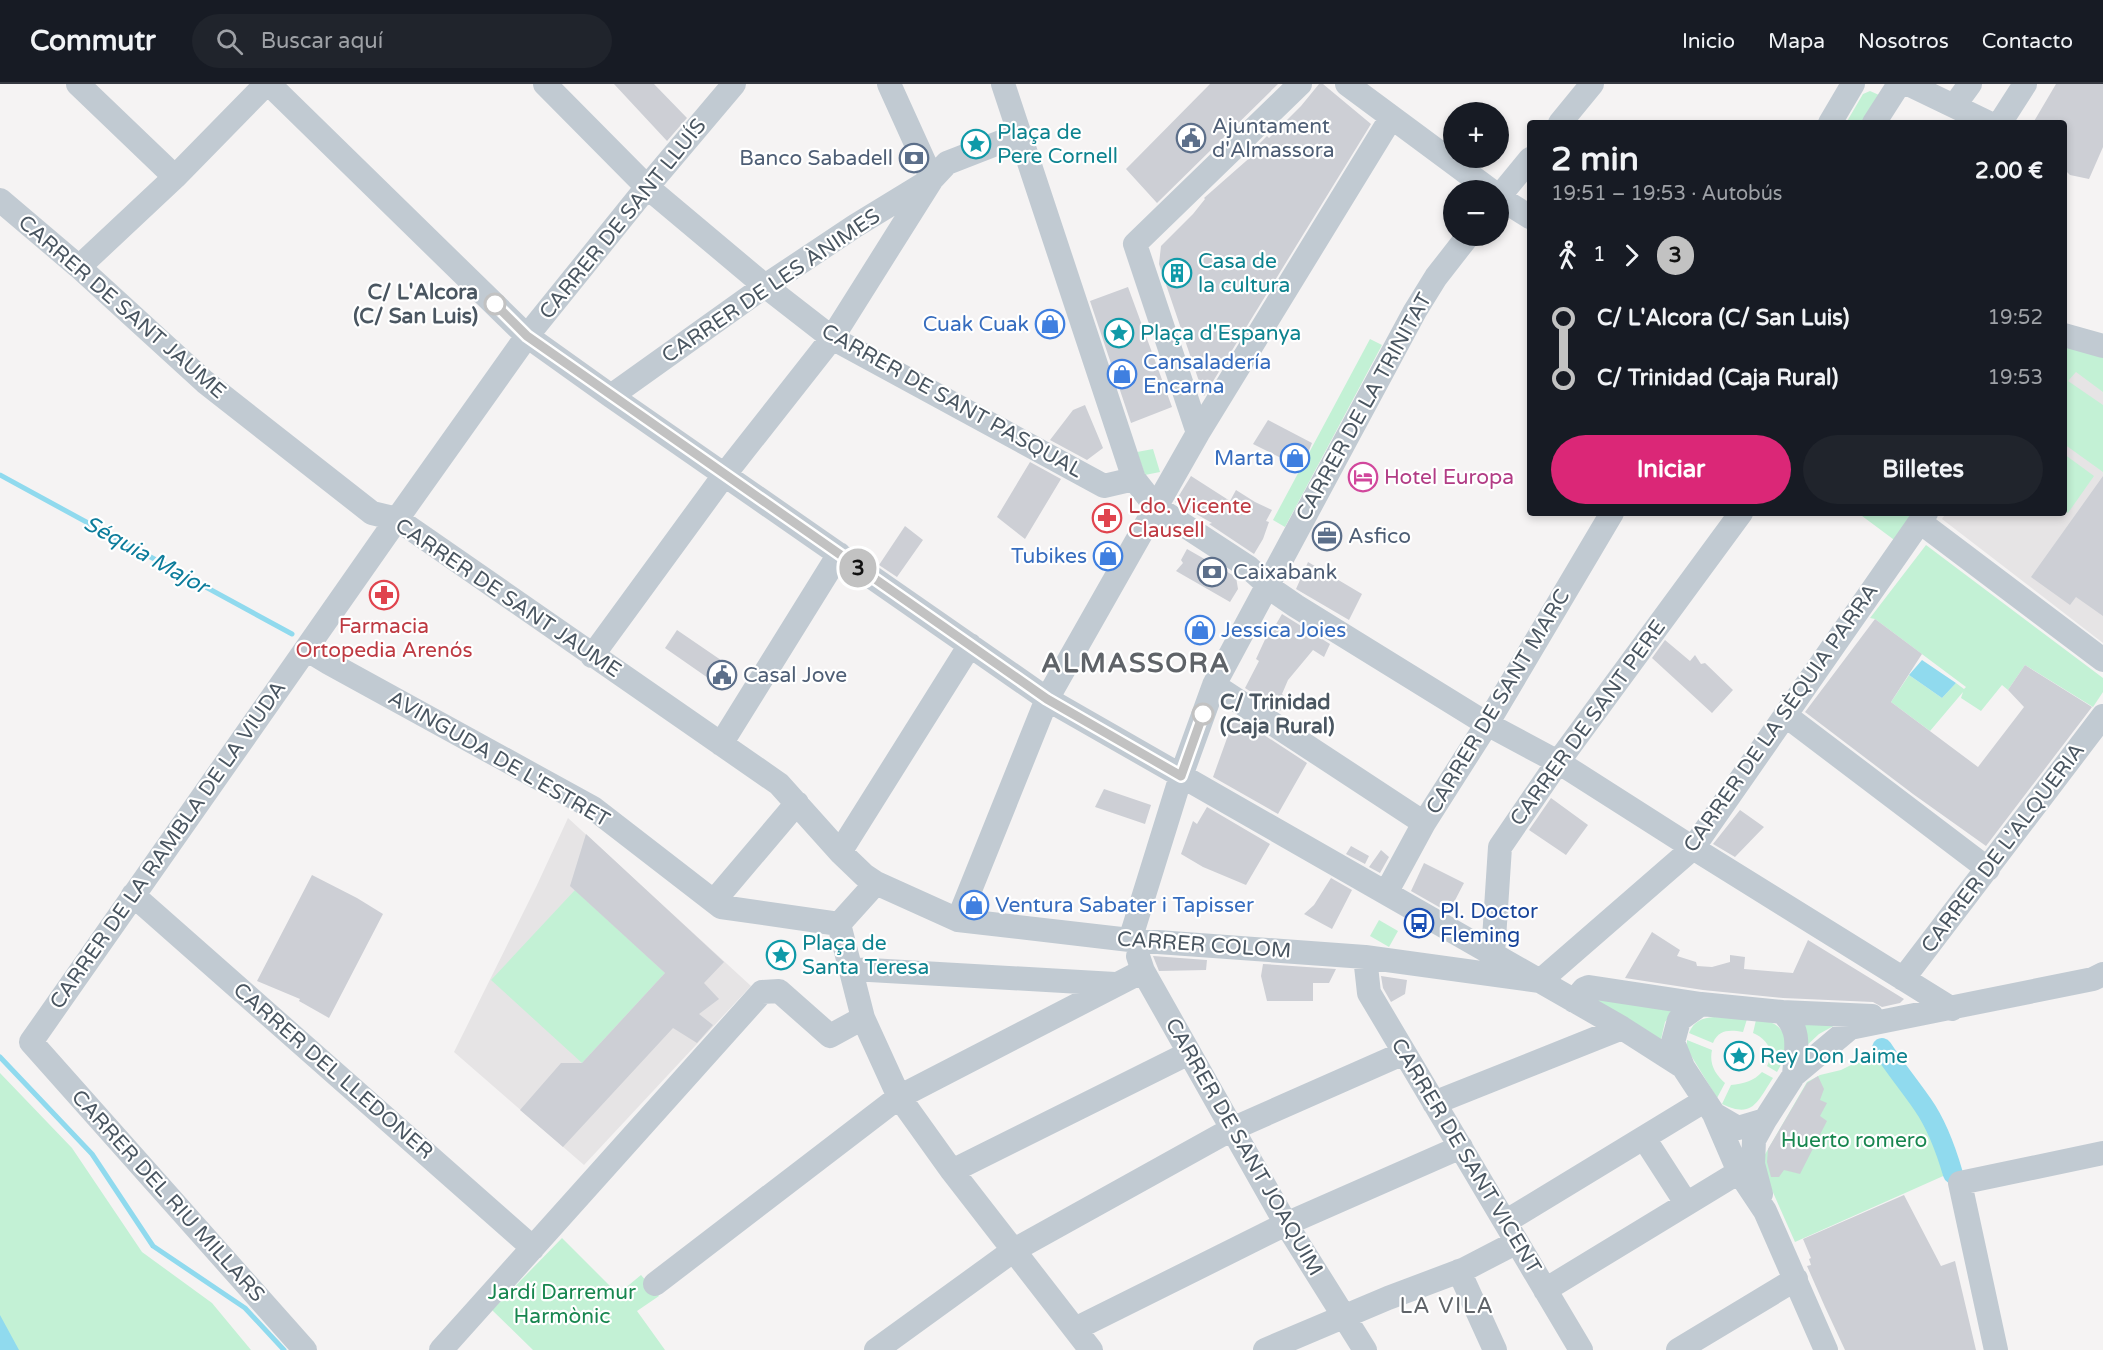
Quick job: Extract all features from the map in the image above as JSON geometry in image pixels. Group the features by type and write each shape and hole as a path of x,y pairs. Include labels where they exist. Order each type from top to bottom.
{"street":[{"path":"78,84 175,177"},
{"path":"79,267 175,177 267,84 527,336 1047,699 1622,1028 1683,1066"},
{"name":"CARRER DE SANT PASQUAL","path":"545,84 647,187 765,286 832,338 1104,486 1134,479"},
{"name":"CARRER DE SANT LLUÍS","path":"306,649 527,336 647,187 734,84"},
{"path":"889,84 932,179"},
{"path":"1003,84 1134,479 1156,507 1248,567 1296,606 1487,724 1558,762 1952,1009"},
{"path":"1198,433 1135,244 1300,84"},
{"path":"1347,84 1476,180"},
{"path":"1562,120 1592,84"},
{"path":"1832,120 1853,84"},
{"path":"1876,120 1899,84"},
{"path":"1908,84 1983,120"},
{"path":"1954,106 1970,84"},
{"path":"2002,120 2025,84"},
{"path":"958,920 1047,699 1198,433 1391,118"},
{"path":"592,656 725,474 832,338 932,179 947,163 1021,139"},
{"path":"1509,185 1527,163"},
{"name":"CARRER DE LES ÀNIMES","path":"612,396 765,286 855,226 932,179"},
{"name":"CARRER DE SANT JAUME","path":"0,200 79,267 205,382 372,513 397,519 779,784 840,852 876,883"},
{"path":"1509,203 1527,215"},
{"name":"CARRER DE LA TRINITAT","path":"1130,940 1181,776 1214,685 1415,311 1436,277 1460,246"},
{"path":"2067,336 2103,346"},
{"name":"CARRER DE SANT MARC","path":"1386,893 1424,823 1487,724 1610,516"},
{"name":"CARRER DE SANT PERE","path":"1493,954 1500,847 1558,762 1739,516"},
{"path":"1918,524 2103,660"},
{"name":"CARRER DE LA SÈQUIA PARRA","path":"1540,981 1693,848 1918,524"},
{"path":"721,744 839,554"},
{"path":"840,852 970,645"},
{"name":"CARRER DE LA RAMBLA DE LA VIUDA","path":"31,1042 306,649"},
{"name":"AVINGUDA DE L'ESTRET","path":"306,649 593,808 714,901"},
{"path":"1214,685 1424,823"},
{"path":"1785,715 1988,869"},
{"name":"CARRER DE L'ALQUERIA","path":"1903,980 2103,716"},
{"path":"796,803 714,901 721,907 839,924"},
{"path":"839,924 876,883"},
{"name":"CARRER COLOM","path":"876,883 958,920 1130,940 1365,957 1540,981"},
{"name":"CARRER DEL LLEDONER","path":"133,895 533,1248"},
{"path":"839,924 863,1018 899,1097 952,1171 1091,1350"},
{"name":"CARRER DE SANT JOAQUIM","path":"1130,940 1143,971 1286,1224 1365,1350"},
{"name":"CARRER DE SANT VICENT","path":"1365,957 1369,993 1581,1350"},
{"path":"852,969 1117,984"},
{"path":"655,1284 899,1097 1143,971"},
{"path":"1765,1211 1753,1164 1754,1140 1794,1075 1850,1028 2100,978"},
{"path":"1902,1018 1906,994 1903,980"},
{"path":"1574,1001 1584,989 1589,987 1701,1004 1782,1012 1902,1018"},
{"path":"441,1350 762,992 779,991 830,1036 863,1018"},
{"path":"1701,1004 1679,1020 1672,1042 1683,1066 1709,1108 1739,1172 1765,1211 1826,1350"},
{"path":"1782,1012 1791,1020 1797,1035 1794,1075"},
{"path":"1434,1103 1622,1028"},
{"name":"CARRER DEL RIU MILLARS","path":"31,1042 305,1350"},
{"path":"952,1171 1189,1053"},
{"path":"876,1350 1014,1250 1232,1129 1404,1053"},
{"path":"1709,1108 1738,1128 1765,1120"},
{"path":"1505,1222 1644,1137 1709,1108"},
{"path":"1644,1137 1686,1203"},
{"path":"1075,1329 1286,1224 1461,1147"},
{"path":"1996,1350 1960,1183 2103,1153"},
{"path":"1545,1290 1739,1172"},
{"path":"1265,1350 1459,1271 1517,1242"},
{"path":"1459,1271 1495,1350"},
{"path":"1678,1350 1796,1279"}],"shaded area":[{"path":"2067,353 2103,357 2103,643 1942,519 1944,516 2067,516"},
{"path":"568,818 751,986 584,1165 454,1052"}],"green space":[{"path":"1870,91 1879,95 1867,120 1848,120 1863,94"},
{"path":"1370,339 1382,345 1285,527 1273,520"},
{"path":"2067,348 2103,357 2103,392 2076,372 2068,381 2103,405 2103,472 2067,446"},
{"path":"1153,449 1160,472 1145,475 1137,452"},
{"path":"2067,456 2094,476 2067,512"},
{"path":"1862,516 1909,516 1907,530 1897,542"},
{"path":"1926,545 2103,678 2103,692 2093,707 2025,665 2008,690 2002,685 1981,711 1961,698 1963,692 1930,731 1891,702 1909,675 1942,698 1956,683 1964,689 1966,687 1875,619 1870,618"},
{"path":"575,890 665,973 582,1063 491,980"},
{"path":"1379,920 1398,931 1389,947 1370,936"},
{"path":"1585,995 1681,1004 1665,1022 1660,1044"},
{"path":"1796,1016 1846,1019 1819,1034 1803,1049"},
{"path":"1714,1017 1747,1019 1743,1032 1722,1033 1715,1038 1713,1043 1689,1033 1699,1021"},
{"path":"1756,1020 1775,1024 1787,1038 1783,1061 1777,1072 1767,1066 1770,1051 1766,1042 1753,1033"},
{"path":"1687,1040 1712,1050 1711,1060 1714,1068 1725,1083 1717,1098 1687,1049"},
{"name":"Huerto romero","path":"1865,1058 1890,1066 1899,1086 1917,1102 1950,1173 1795,1242 1760,1163 1807,1082 1820,1075 1841,1070"},
{"path":"1762,1072 1773,1078 1753,1106 1741,1110 1722,1104 1731,1085 1748,1082"},
{"path":"0,1073 72,1148 142,1252 212,1303 251,1350 0,1350"},
{"name":"Jardí Darremur Harmònic","path":"562,1238 618,1294 641,1275 659,1296 637,1311 665,1350 533,1350 492,1310"}],"water":[{"path":"1922,660 1956,683 1942,698 1909,675"},
{"path":"0,1315 19,1350 0,1350"}],"building":[{"path":"614,84 654,84 687,118 667,141"},
{"name":"Ajuntament d'Almassora","path":"1210,84 1278,84 1157,203 1126,169"},
{"path":"1319,84 1323,84 1371,124 1204,396 1159,264 1161,246 1193,214 1204,198 1254,154 1251,152 1267,136 1269,138 1301,106"},
{"path":"2056,84 2103,84 2103,147 2089,179 2070,175 2067,172 2067,120 2035,120"},
{"path":"1128,287 1172,407 1131,423 1090,301"},
{"path":"1085,405 1103,448 1087,460 1050,440 1073,410"},
{"path":"1268,420 1312,443 1306,458 1298,455 1295,465 1253,444"},
{"path":"1030,462 1061,479 1025,539 997,517"},
{"path":"1191,476 1230,501 1236,490 1272,510 1266,521 1269,522 1263,539 1254,554 1209,524 1212,523 1175,502"},
{"path":"2103,476 2103,616 2076,597 2070,605 2031,577"},
{"path":"905,526 923,540 897,577 879,565"},
{"path":"1187,549 1236,577 1238,589 1230,602 1176,571 1183,563 1181,560"},
{"path":"1308,562 1362,594 1349,620 1296,589"},
{"path":"1282,614 1330,644 1324,657 1313,650 1288,680 1282,694 1288,699 1280,711 1245,688 1259,661 1256,659 1268,633"},
{"path":"1875,619 1922,654 1891,702 1978,767 2024,707 2008,690 2025,665 2092,707 1986,846 1805,712"},
{"path":"677,630 734,669 721,687 665,648"},
{"path":"1665,640 1690,661 1695,655 1701,664 1705,663 1733,690 1712,713 1652,658"},
{"path":"1235,716 1307,763 1278,814 1213,777"},
{"path":"1104,789 1151,805 1145,824 1095,807"},
{"path":"1551,798 1588,825 1566,855 1529,830"},
{"path":"1207,807 1270,844 1246,885 1203,867 1181,854 1193,821 1197,824"},
{"path":"1740,810 1764,827 1735,857 1713,844"},
{"path":"586,834 724,962 704,983 719,999 699,1014 713,1025 697,1043 673,1028 563,1147 520,1110 561,1063 582,1063 665,973 570,886"},
{"path":"1351,846 1369,856 1365,864 1346,854"},
{"path":"1381,850 1389,857 1380,873 1369,867"},
{"path":"1424,863 1464,883 1452,906 1449,905 1446,911 1411,891"},
{"path":"312,875 383,914 329,1018 299,1001 300,999 257,981"},
{"path":"1331,878 1352,890 1332,929 1304,914 1314,905"},
{"path":"1652,932 1680,950 1677,956 1696,962 1697,966 1712,967 1730,962 1730,955 1745,957 1744,969 1793,973 1808,940 1904,999 1900,1003 1882,1007 1873,1002 1783,998 1703,990 1625,978"},
{"path":"1153,956 1207,960 1206,970 1159,971"},
{"path":"1263,964 1336,969 1329,983 1313,983 1313,1001 1267,1001 1261,976"},
{"path":"1381,976 1407,980 1405,994 1391,1002 1383,988"},
{"path":"1818,1076 1824,1089 1820,1100 1827,1103 1820,1116 1827,1121 1800,1174 1784,1170 1779,1177 1771,1177 1767,1162 1768,1149 1807,1083"},
{"path":"1904,1195 1941,1266 1955,1261 1976,1350 1845,1350 1825,1307 1807,1266 1811,1265 1809,1259 1811,1258 1803,1239"}],"waterway":[{"name":"Séquia Major","path":"0,475 292,634"},
{"path":"1882,1048 1933,1121 1953,1174"},
{"path":"0,1057 92,1154 153,1246 245,1308 284,1350"}],"bus line":[{"name":"3","path":"495,304 527,336 1047,699 1181,776 1203,714"}],"place":[{"name":"Ajuntament d'Almassora","path":"1191,138"},
{"name":"Plaça de Pere Cornell","path":"976,144"},
{"name":"Banco Sabadell","path":"914,158"},
{"name":"Casa de la cultura","path":"1177,273"},
{"name":"C/ L'Alcora (C/ San Luis)","path":"495,304"},
{"name":"Cuak Cuak","path":"1050,324"},
{"name":"Plaça d'Espanya","path":"1119,333"},
{"name":"Cansaladería Encarna","path":"1122,374"},
{"name":"Marta","path":"1295,458"},
{"name":"Hotel Europa","path":"1363,477"},
{"name":"Ldo. Vicente Clausell","path":"1107,518"},
{"name":"Asfico","path":"1327,536"},
{"name":"Tubikes","path":"1108,556"},
{"name":"Caixabank","path":"1212,572"},
{"name":"Farmacia Ortopedia Arenós","path":"384,595"},
{"name":"Jessica Joies","path":"1200,630"},
{"name":"Casal Jove","path":"722,675"},
{"name":"C/ Trinidad (Caja Rural)","path":"1203,714"},
{"name":"Ventura Sabater i Tapisser","path":"974,905"},
{"name":"Pl. Doctor Fleming","path":"1419,923"},
{"name":"Plaça de Santa Teresa","path":"781,955"},
{"name":"Rey Don Jaime","path":"1739,1056"}],"district":[{"name":"ALMASSORA","path":"1136,663"},
{"name":"LA VILA","path":"1447,1306"}]}
